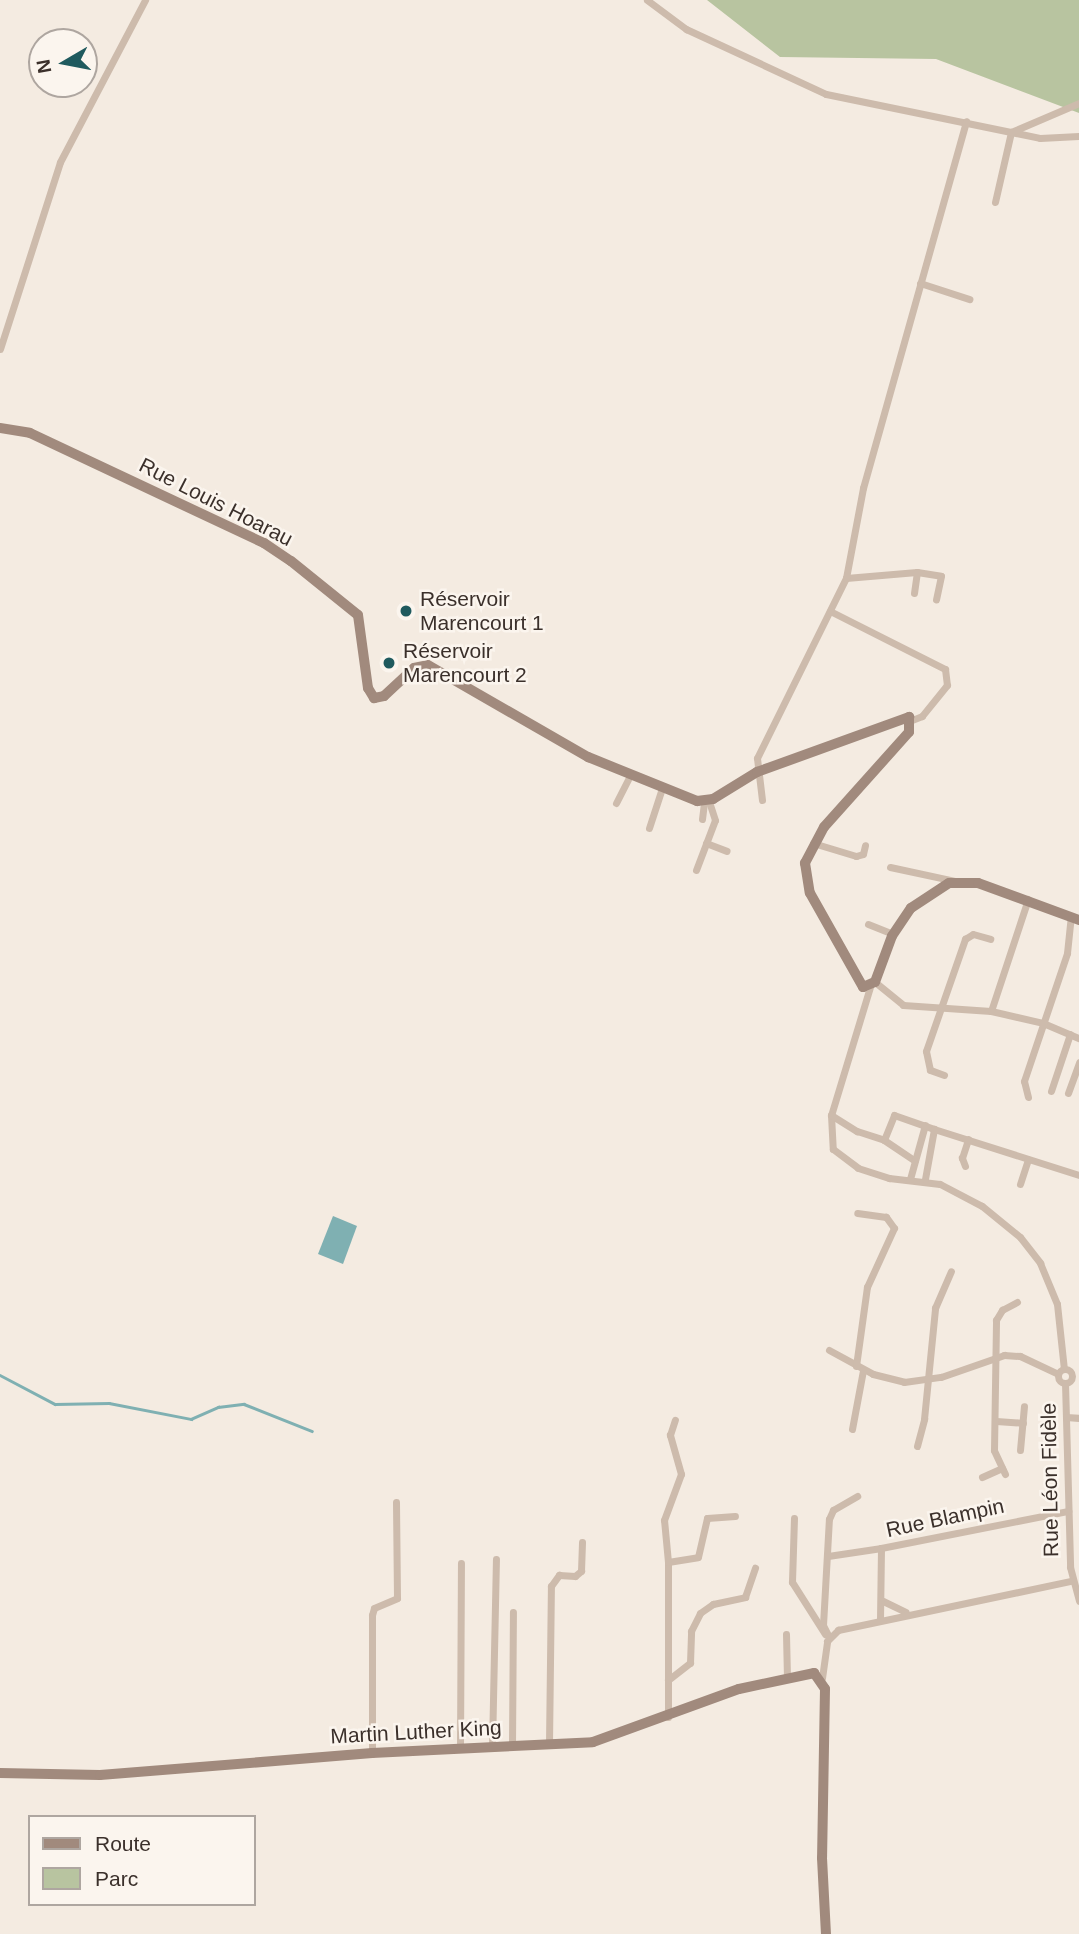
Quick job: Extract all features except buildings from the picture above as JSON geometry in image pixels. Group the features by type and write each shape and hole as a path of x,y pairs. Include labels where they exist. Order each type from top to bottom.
{"main road":[{"name":"Rue Louis Hoarau","path":"0,428 30,433 264,543 291,561 358,615 368,688 373,698 384,696 414,668 428,664 542,733 630,776 706,801"},
{"path":"706,801 757,772 899,717 912,720 909,732 813,844 805,868 810,893 856,979 872,984 893,934 923,896 956,882 978,883 1075,918"},
{"name":"Martin Luther King","path":"0,1773 100,1775 372,1752 492,1748 605,1740 739,1689 814,1673 822,1678"},
{"path":"822,1678 826,1934"}],"street":[{"path":"0,349 61,163 145,0"},
{"path":"647,0 686,29 800,85 1011,132 1057,140 1079,136"},
{"path":"1011,132 1079,103"},
{"path":"762,800 757,758 846,578 863,488 966,121"},
{"path":"995,202 1011,132"},
{"path":"920,283 969,299"},
{"path":"846,578 917,572 942,577 936,599"},
{"path":"914,593 917,572"},
{"path":"830,611 945,669 947,685 922,716 912,720"},
{"path":"617,803 630,776"},
{"path":"649,828 662,788"},
{"path":"702,819 706,801"},
{"path":"696,870 716,815 706,801"},
{"path":"813,844 856,856 863,854 865,845"},
{"path":"706,845 727,851"},
{"path":"706,845 715,851"},
{"path":"890,867 956,882"},
{"path":"991,1011 1028,899"},
{"path":"1028,1097 1024,1081 1067,953 1075,918"},
{"path":"868,924 893,934"},
{"path":"944,1075 930,1070 925,1057 966,936 990,939"},
{"path":"1076,1377 1065,1383 1061,1371 1057,1304 1031,1251 982,1206 925,1179 889,1178 841,1157 831,1141 831,1115 872,984 903,1005 991,1011 1043,1023 1079,1038"},
{"path":"1051,1091 1070,1034"},
{"path":"1068,1093 1079,1062"},
{"path":"831,1115 857,1131 884,1140 915,1161"},
{"path":"884,1140 894,1115 1079,1175"},
{"path":"910,1178 925,1125"},
{"path":"925,1179 924,1163 934,1129"},
{"path":"965,1166 962,1158 968,1139"},
{"path":"1020,1184 1028,1159"},
{"path":"852,1429 867,1287 894,1230 886,1217 856,1213"},
{"path":"916,1446 928,1380 935,1307 951,1271"},
{"path":"982,1477 1003,1471 994,1450 997,1315 1017,1301"},
{"path":"829,1350 860,1368 891,1380 928,1380 996,1355 1020,1356 1076,1377"},
{"name":"Rue Léon Fidèle","path":"1065,1383 1071,1578"},
{"path":"1020,1450 1024,1406"},
{"path":"1066,1417 1079,1418"},
{"path":"668,1718 668,1562 665,1511 681,1474 670,1435 676,1420"},
{"path":"996,1421 1023,1423"},
{"path":"1068,1481 1079,1482"},
{"path":"822,1678 827,1635 831,1512 857,1496"},
{"path":"372,1752 372,1615 374,1608 397,1598 396,1502"},
{"name":"Rue Blampin","path":"880,1620 883,1600 881,1548 1068,1511"},
{"path":"668,1562 698,1557 707,1518 736,1516"},
{"path":"794,1518 792,1582 827,1635"},
{"path":"550,1744 552,1582 559,1575 581,1571 582,1542"},
{"path":"828,1556 881,1548"},
{"path":"492,1748 496,1559"},
{"path":"460,1748 461,1563"},
{"path":"668,1680 690,1663 691,1631 700,1613 713,1604 746,1597 755,1568"},
{"path":"827,1635 880,1620 1071,1578 1079,1573"},
{"path":"1071,1578 1079,1601"},
{"path":"883,1600 897,1610 912,1614"},
{"path":"512,1746 513,1612"},
{"path":"786,1634 787,1677"}],"green space":[{"path":"707,0 1079,0 1079,113 936,59 780,57"}],"water":[{"path":"333,1216 357,1226 343,1264 318,1254"}],"waterway":[{"path":"0,1375 55,1404 109,1403 191,1419 218,1407 244,1404 312,1431"}],"place":[{"name":"Réservoir Marencourt 1","path":"406,611"},
{"name":"Réservoir Marencourt 2","path":"389,663"}]}
